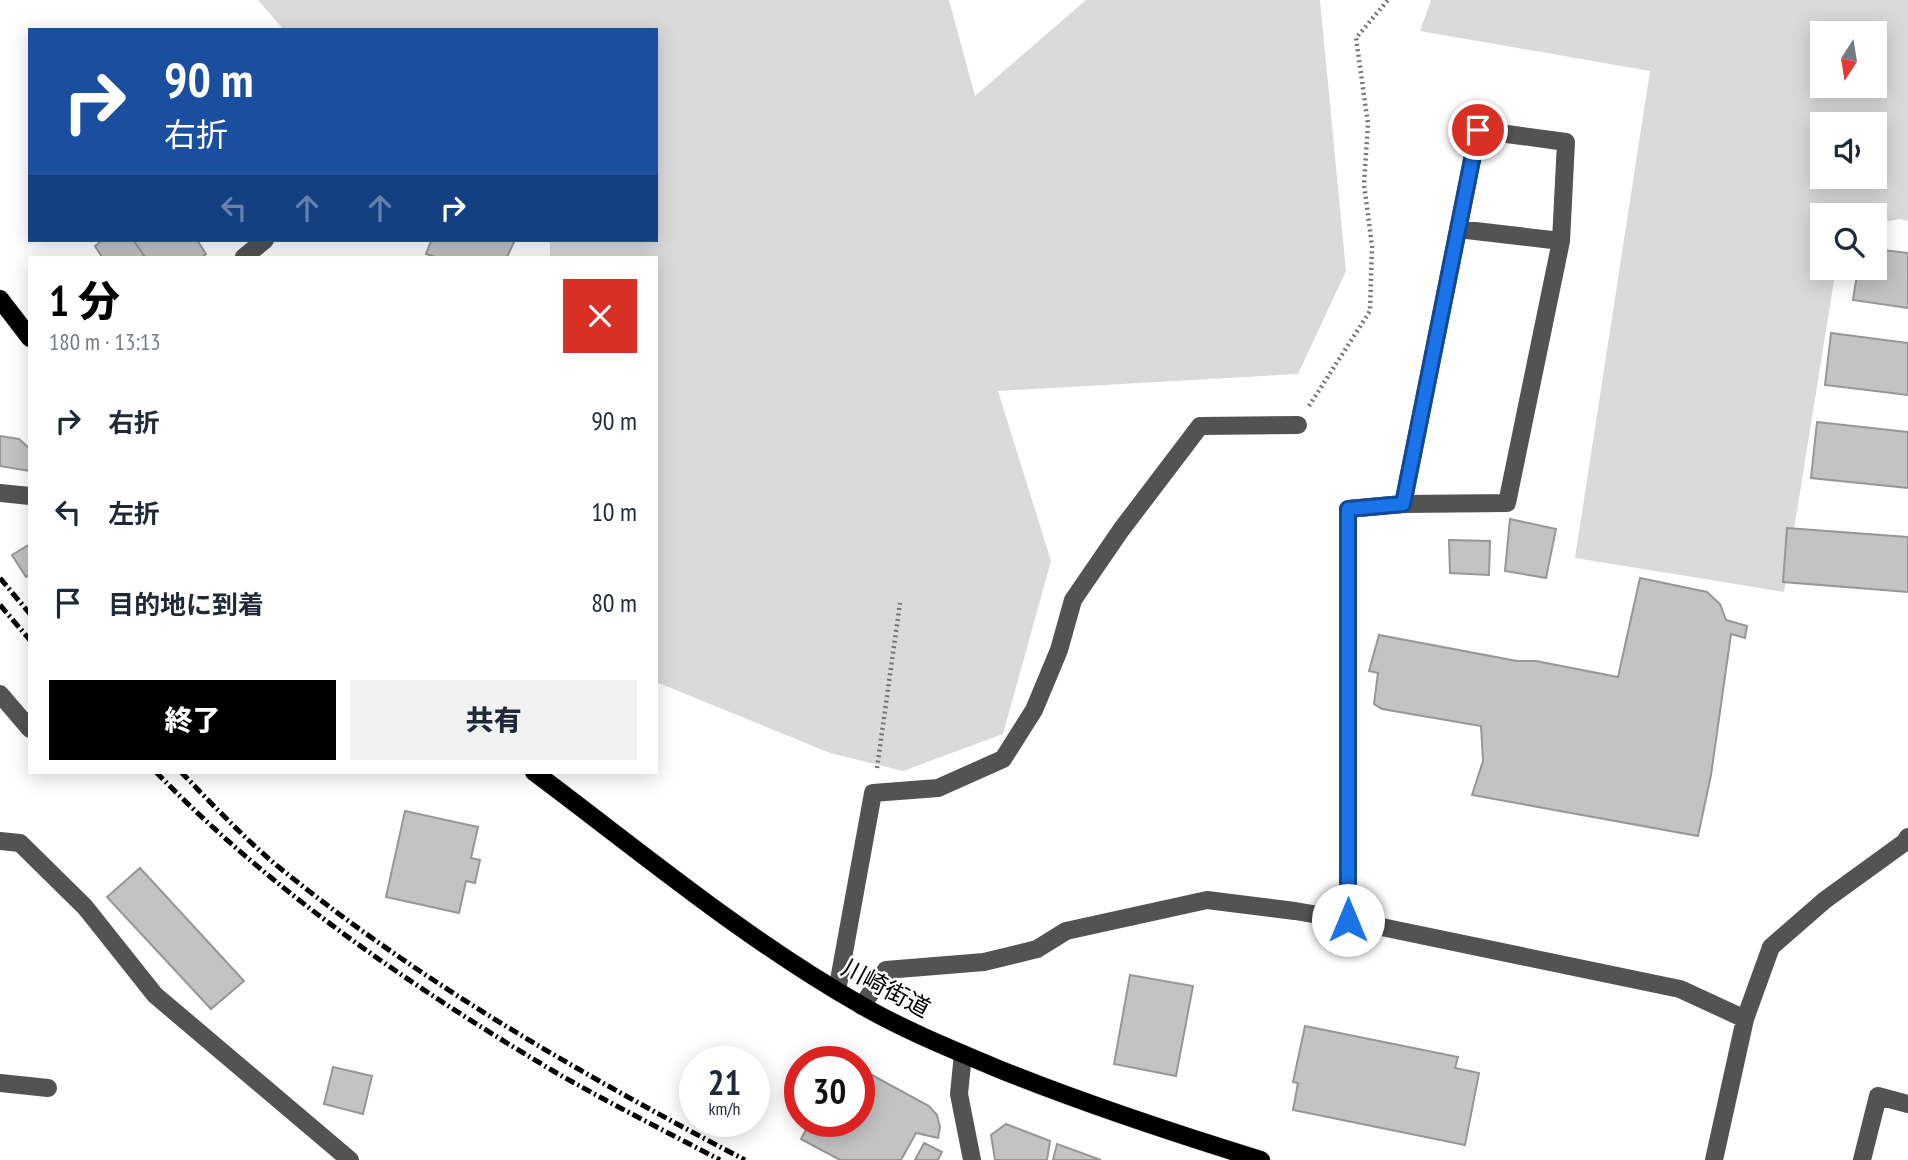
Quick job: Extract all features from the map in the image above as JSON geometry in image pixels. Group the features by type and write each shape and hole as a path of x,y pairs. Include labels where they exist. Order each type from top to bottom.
{"main road":[{"path":"0,299 28,335"},
{"name":"川崎街道","path":"537,774 737,925 790,962 862,1006 963,1054 1077,1100 1261,1160"}],"street":[{"path":"1348,920 1348,509 1403,504 1507,503 1561,242 1566,142 1478,130 1403,504"},
{"path":"1458,229 1561,242"},
{"path":"245,256 263,242"},
{"path":"837,990 873,793 938,788 1003,759 1034,710 1059,650 1073,600 1121,530 1200,426 1298,425"},
{"path":"0,493 28,496"},
{"path":"0,694 28,727"},
{"path":"1714,1160 1745,1019 1771,947 1825,900 1905,842 1908,837"},
{"path":"0,841 20,843 85,907 155,995 350,1160"},
{"path":"862,1006 887,970 984,962 1037,949 1066,931 1207,900 1348,920 1680,989 1745,1019"},
{"path":"963,1054 959,1094 972,1160"},
{"path":"0,1083 48,1088"},
{"path":"1862,1160 1878,1096 1908,1104"}],"path":[{"path":"1298,425 1370,311 1372,246 1364,184 1368,124 1356,38 1388,0"},
{"path":"873,793 900,603"}],"shaded area":[{"path":"258,0 949,0 975,96 1086,0 1320,0 1346,271 1298,374 998,391 1051,561 1003,734 903,771 830,753 658,683 658,256 550,256 550,242 658,242 658,28 282,28"},
{"path":"1431,0 1908,0 1908,221 1899,219 1887,221 1887,203 1810,203 1810,280 1834,280 1784,592 1575,558 1650,71 1420,31"}],"building":[{"path":"100,242 135,242 144,256 101,256 95,246"},
{"path":"135,242 198,242 206,254 203,256 144,256"},
{"path":"431,242 514,242 507,256 426,254"},
{"path":"1887,251 1908,253 1908,308 1853,300 1856,280 1887,280"},
{"path":"1831,333 1908,343 1908,395 1825,385"},
{"path":"1817,422 1908,432 1908,488 1811,478"},
{"path":"0,436 19,439 28,447 28,471 0,466"},
{"path":"1510,519 1556,529 1546,578 1505,571"},
{"path":"1787,528 1908,537 1908,592 1783,582"},
{"path":"1449,540 1490,541 1489,575 1450,573"},
{"path":"28,545 28,576 26,577 12,555"},
{"path":"1640,578 1707,592 1720,604 1726,620 1747,626 1745,638 1731,634 1711,775 1698,836 1472,795 1483,761 1481,726 1382,709 1374,704 1378,673 1369,671 1379,635 1618,677"},
{"path":"405,811 478,827 471,858 480,860 475,883 466,881 459,913 386,897"},
{"path":"140,868 244,981 211,1009 107,897"},
{"path":"1130,975 1193,986 1176,1076 1114,1064"},
{"path":"1305,1026 1458,1057 1455,1068 1479,1073 1465,1145 1293,1110 1298,1083 1293,1082"},
{"path":"333,1067 372,1076 363,1114 324,1104"},
{"path":"875,1077 929,1106 937,1115 940,1127 938,1138 916,1133 901,1160 840,1160 801,1139 875,1137"},
{"path":"1006,1124 1050,1141 1047,1160 995,1160 991,1135"},
{"path":"924,1143 942,1152 938,1160 915,1160"},
{"path":"1057,1144 1101,1160 1053,1160"}],"railway":[{"path":"0,578 28,612"},
{"path":"0,605 28,638"},
{"path":"158,774 247,858 345,935 396,971 555,1072 720,1160"},
{"path":"183,774 275,864 386,948 562,1060 745,1160"}],"route":[{"path":"1348,920 1348,509 1403,504 1478,130"}]}
